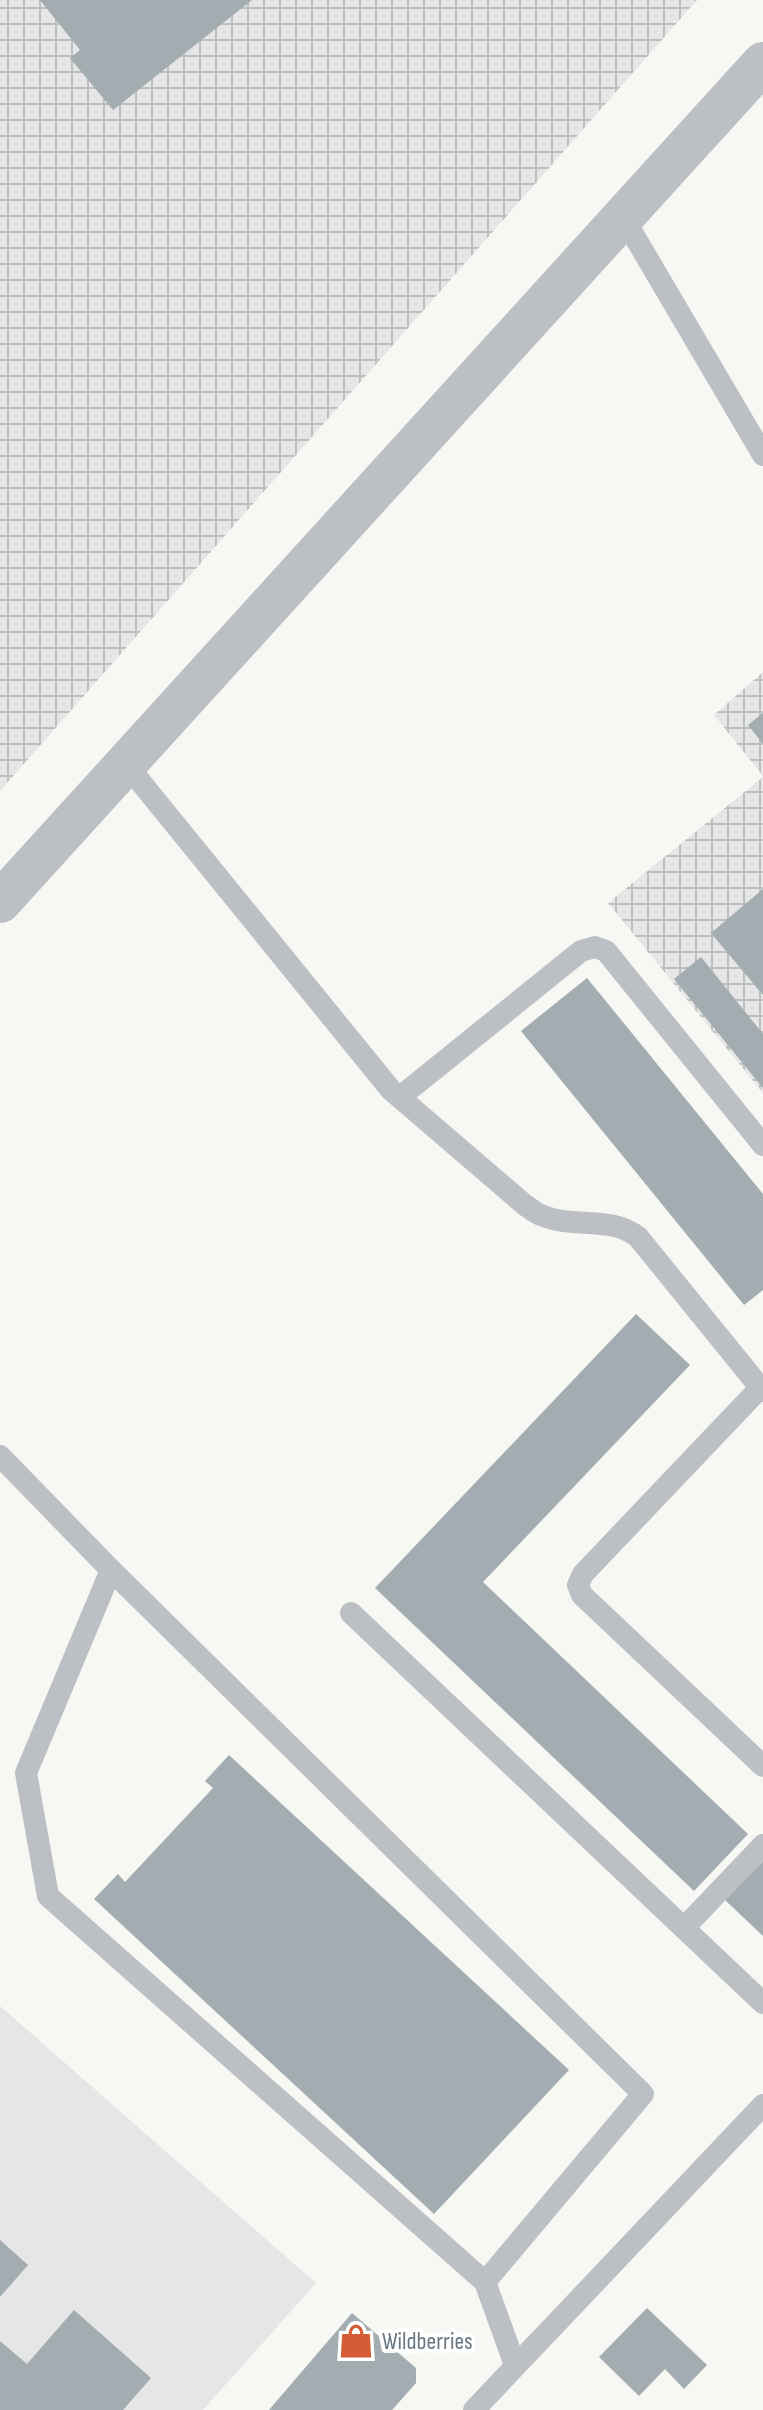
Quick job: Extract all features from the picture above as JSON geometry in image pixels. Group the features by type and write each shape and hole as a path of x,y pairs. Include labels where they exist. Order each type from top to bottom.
{"street":[{"path":"0,902 763,63"}],"lane":[{"path":"623,217 763,455"},
{"path":"126,764 391,1090 540,1215 614,1225 638,1237 762,1390 583,1574 578,1585 582,1595 763,1766"},
{"path":"400,1097 581,951 595,947 606,951 763,1145"},
{"path":"4,1469 111,1570 643,2094 485,2282"},
{"path":"111,1570 26,1773 48,1896 485,2282 515,2365"},
{"path":"351,1613 763,2003"},
{"path":"684,1928 763,1845"},
{"path":"474,2410 763,2105"}],"shaded area":[{"path":"0,0 697,0 0,791"},
{"path":"763,672 763,776 714,715"},
{"path":"763,777 763,1093 608,903"},
{"path":"0,2006 316,2283 203,2410 0,2410"}],"building":[{"path":"40,0 252,0 113,110 70,58 80,50"},
{"path":"763,713 763,744 748,725"},
{"path":"763,889 763,995 711,933"},
{"path":"701,957 763,1034 763,1088 674,979"},
{"path":"587,978 763,1194 763,1290 744,1305 521,1031"},
{"path":"636,1314 690,1365 483,1582 748,1834 694,1891 375,1588"},
{"path":"229,1755 569,2070 434,2214 94,1899 118,1874 125,1882 213,1788 205,1781"},
{"path":"763,1861 763,1936 725,1900"},
{"path":"0,2240 28,2265 0,2297"},
{"path":"647,2308 707,2365 684,2389 665,2369 639,2396 599,2357"},
{"path":"74,2310 151,2378 123,2410 0,2410 0,2341 27,2364"},
{"name":"Wildberries","path":"352,2313 416,2368 416,2383 392,2410 269,2410"}],"place":[{"name":"Wildberries","path":"356,2341"}]}
